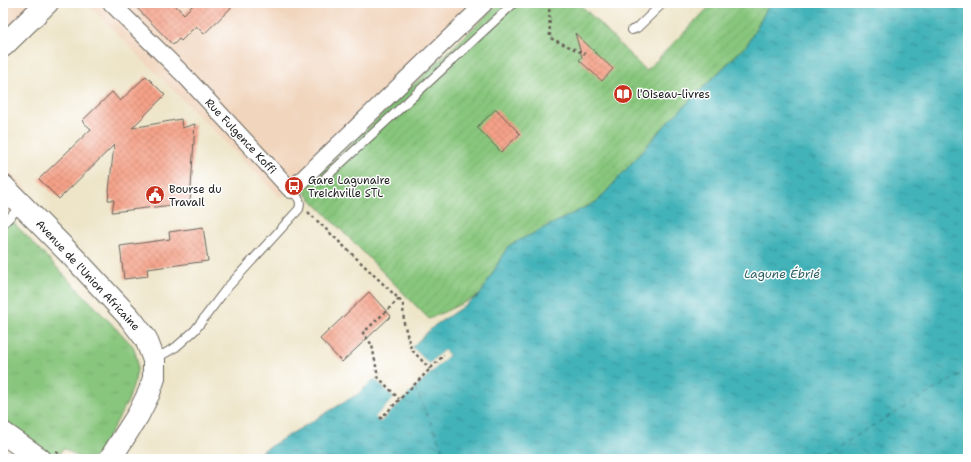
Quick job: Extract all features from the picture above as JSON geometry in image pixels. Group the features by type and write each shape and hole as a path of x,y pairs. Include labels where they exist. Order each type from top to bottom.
{"main road":[{"path":"3,46 47,3"},
{"name":"Avenue de l'Union Africaine","path":"3,186 77,261 130,318 146,338 154,360 154,378 149,394 138,415 110,459"},
{"path":"3,433 49,456"}],"street":[{"name":"Rue Fulgence Koffi","path":"111,3 186,77 290,190"},
{"path":"290,190 484,4"}],"lane":[{"path":"326,177 514,3"},
{"path":"632,30 637,28 663,3"},
{"name":"Rue Fulgence Koffi","path":"290,190 297,196 300,204"},
{"path":"154,360 176,347 194,330 227,288 299,209 300,204"},
{"path":"3,224 23,205"}],"path":[{"path":"549,3 550,38 584,54"},
{"path":"300,204 399,299 403,305 404,323 411,349 430,368"},
{"path":"399,299 363,333 372,345 378,377 399,399"},
{"path":"380,418 444,355"},
{"path":"49,456 67,459"}],"shaded area":[{"path":"3,3 35,3 3,35"},
{"path":"86,3 478,3 296,177 281,198"},
{"path":"3,165 29,192 3,216"}],"green space":[{"path":"500,3 579,3 646,71 713,3 770,3 747,45 668,122 598,201 508,246 480,295 429,319 302,190"},
{"path":"5,214 133,346 137,359 135,380 128,401 96,459 82,459 63,448 56,458 3,419 3,216"}],"water":[{"name":"Lagune Ébrié","path":"770,3 968,3 968,459 249,459 358,394 375,379 394,398 375,417 380,422 449,355 444,350 429,364 412,347 434,326 480,295 508,246 598,201 668,122 747,45"}],"pier":[{"path":"412,347 429,364 444,350 449,355 380,422 375,417 394,398 375,379 377,378 396,398 377,417 380,420 446,355 444,353 431,366 429,366 411,349"}],"building":[{"path":"132,3 173,3 184,14 195,3 236,3 204,34 196,26 181,41 179,39 173,45"},
{"path":"575,33 613,69 602,81 579,60 582,57"},
{"path":"146,76 165,95 132,128 181,119 182,128 195,124 190,203 112,212 114,200 108,200 114,145 59,199 39,179 91,129 82,121 112,92 120,101"},
{"path":"496,109 520,134 501,152 477,127"},
{"path":"203,227 208,261 147,269 148,276 124,279 120,246 170,239 169,232"},
{"path":"369,292 391,316 342,362 320,339"}],"ferry route":[{"path":"816,459 968,370"},
{"path":"415,388 447,459"}],"place":[{"name":"l'Oiseau-livres","path":"623,94"},
{"name":"Gare Lagunaire Treichville STL","path":"294,186"},
{"name":"Bourse du Travail","path":"155,195"}]}
